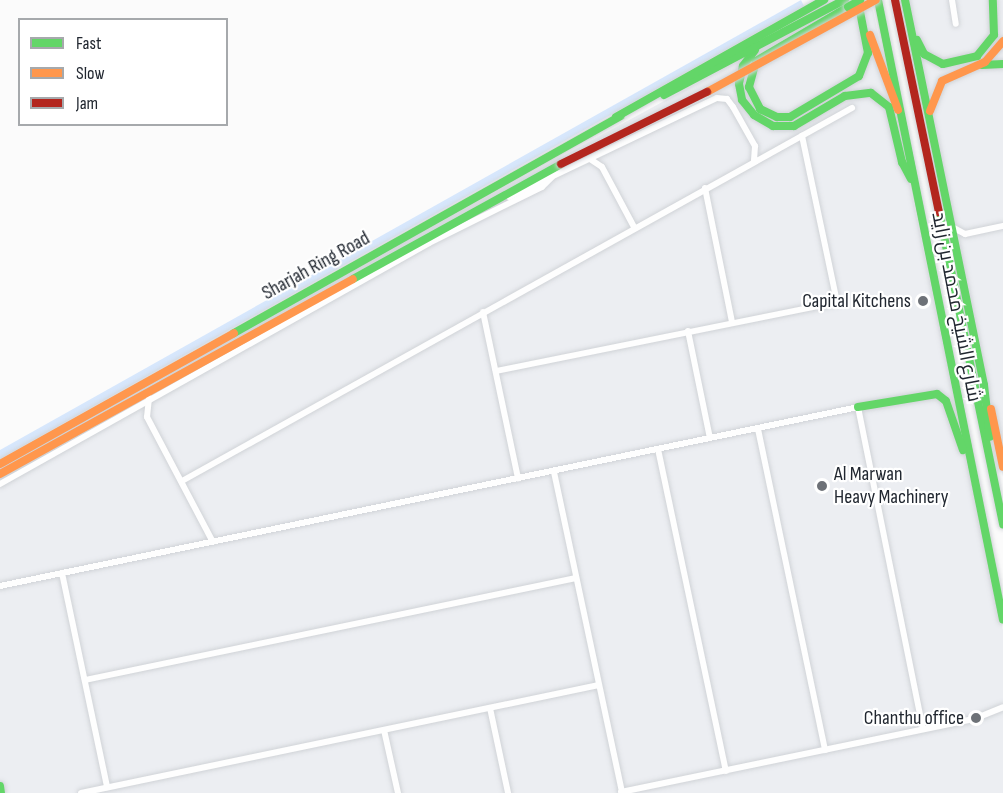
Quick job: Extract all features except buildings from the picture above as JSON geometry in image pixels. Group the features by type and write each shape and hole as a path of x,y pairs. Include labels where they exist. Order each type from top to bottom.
{"main road":[{"path":"616,117 825,0"},
{"path":"616,117 755,50 845,2 859,0 864,21 893,100 904,118"},
{"path":"0,476 37,453 481,207 561,164 734,79 877,0"},
{"name":"شارع الشيخ محمد بن زايد","path":"877,0 904,118 914,184 1003,620"},
{"name":"شارع الشيخ محمد بن زايد","path":"895,0 1003,525"},
{"path":"905,0 1003,467"},
{"path":"910,0 920,48 936,62 950,64 977,56 990,43 996,26 993,0"},
{"path":"845,2 756,61 748,87 760,109 777,117 790,117 853,81 867,61 864,21"},
{"path":"929,116 933,96 942,81 991,57 1003,41"},
{"path":"755,50 743,66 739,84 742,100 754,116 766,124 784,128 802,122 852,94 877,95 889,106 902,162 914,184"},
{"path":"976,66 1003,64"},
{"name":"Sharjah Ring Road","path":"32,444 616,117"},
{"path":"984,385 988,455"},
{"path":"858,407 928,393 940,395 970,461"},
{"path":"0,460 32,444"},
{"path":"0,465 32,444"},
{"path":"0,786 1,793"}],"street":[{"path":"952,0 956,24"},
{"path":"481,207 552,177 722,97 730,103 755,146 754,162"},
{"path":"182,481 634,227 852,108"},
{"path":"496,371 837,302 802,136"},
{"path":"602,167 604,152"},
{"path":"590,159 602,167 634,227"},
{"path":"0,484 149,398 429,243 542,188 552,177"},
{"path":"705,188 732,322"},
{"path":"951,227 965,234 1003,226"},
{"path":"483,312 518,478"},
{"path":"688,331 710,438"},
{"path":"147,417 149,398"},
{"path":"0,586 858,407 923,729"},
{"path":"132,408 147,417 213,542"},
{"path":"758,429 825,750"},
{"path":"658,449 726,771"},
{"path":"554,471 621,792 992,714 1003,707"},
{"path":"62,573 107,787"},
{"path":"85,680 576,578"},
{"path":"81,793 599,685"},
{"path":"490,708 508,793"},
{"path":"384,730 398,793"}],"shaded area":[{"path":"801,0 804,6 0,459 0,450"},
{"path":"850,0 863,0 873,10 1003,630 1003,793 0,793 0,470 360,266"},
{"path":"909,0 1003,0 1003,477"}],"traffic: fast":[{"path":"616,117 824,0"},
{"path":"664,95 844,0"},
{"path":"848,7 860,0"},
{"path":"878,0 1003,620"},
{"path":"905,0 984,385"},
{"path":"917,40 924,54 943,64 977,56 994,35 993,0"},
{"path":"848,7 756,61 749,87 760,109 777,117 790,117 859,76 868,53 858,1"},
{"path":"755,50 743,66 739,84 742,100 754,115 773,126 794,126 845,96 871,93 889,107 902,162 911,179"},
{"path":"982,65 1003,64"},
{"path":"234,333 620,116"},
{"path":"353,279 561,164"},
{"path":"939,212 1003,525"},
{"path":"984,385 990,437"},
{"path":"858,407 937,394 946,401 963,450"},
{"path":"0,786 1,793"}],"traffic: slow":[{"path":"707,92 876,0"},
{"path":"870,35 898,110"},
{"path":"930,111 942,81 985,62 1003,41"},
{"path":"0,474 353,279"},
{"path":"0,464 234,333"},
{"path":"991,409 1003,467"}],"traffic: jam":[{"path":"895,0 939,212"},
{"path":"561,164 707,92"}],"place":[{"name":"Capital Kitchens","path":"923,301"},
{"name":"Al Marwan Heavy Machinery","path":"822,486"},
{"name":"Chanthu office","path":"976,718"}]}
